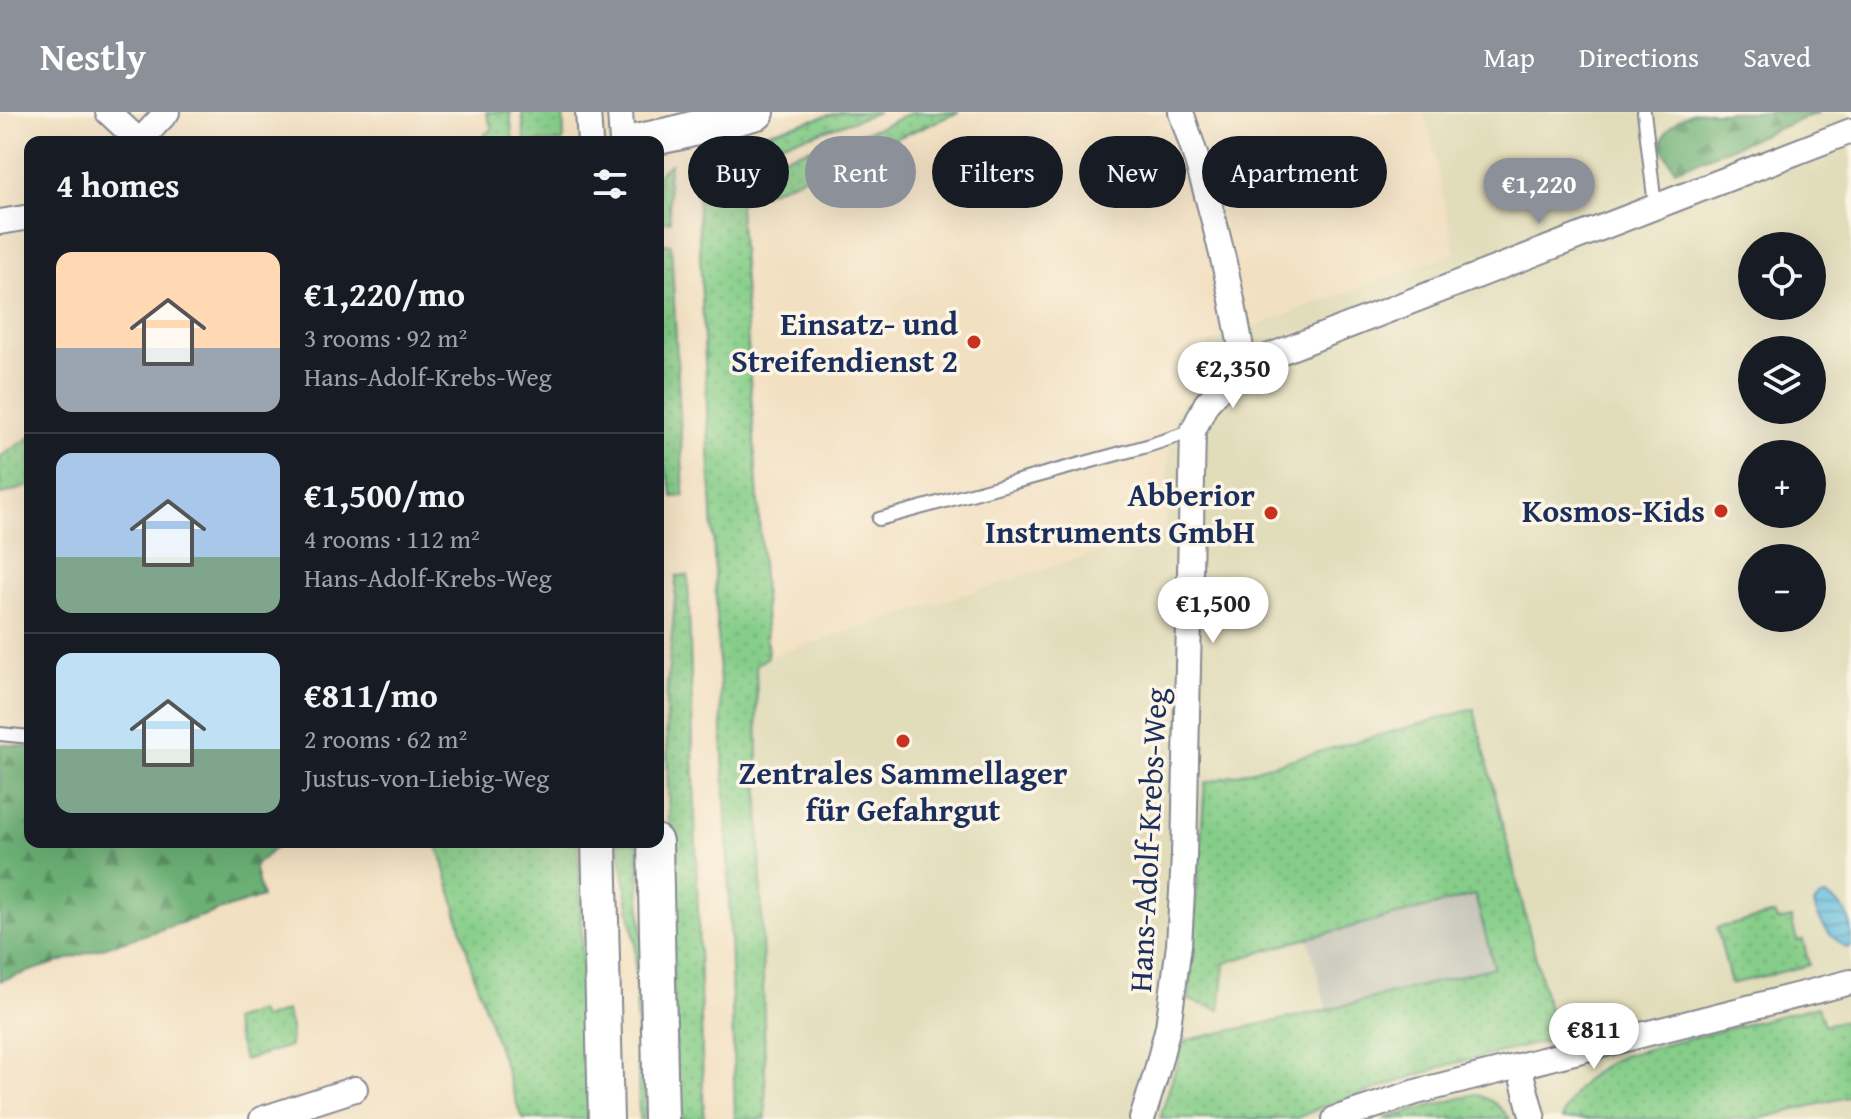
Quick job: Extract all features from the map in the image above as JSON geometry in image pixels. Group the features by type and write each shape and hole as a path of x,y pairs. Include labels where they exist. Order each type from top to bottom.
{"street":[{"path":"108,112 133,136"},
{"path":"145,136 167,112"},
{"path":"588,112 617,136 677,133 757,112"},
{"path":"617,136 712,112"},
{"path":"1181,112 1223,253 1244,366"},
{"name":"Hans-Adolf-Krebs-Weg","path":"1142,1119 1168,1027 1179,945 1193,431 1206,404 1244,366 1851,131"},
{"path":"0,222 24,218"},
{"path":"599,848 606,1119"},
{"path":"655,848 661,1119"},
{"path":"1335,1119 1416,1092 1851,982"},
{"path":"1519,1066 1533,1119"},
{"path":"262,1119 355,1089"}],"lane":[{"path":"1644,112 1655,206"},
{"path":"879,519 1193,431"},
{"path":"0,734 24,736"}],"shaded area":[{"path":"1423,112 1851,112 1851,1119 766,1119 756,665 768,657 1165,531 1171,425 1211,342 1455,253"},
{"path":"1476,895 1494,967 1327,1010 1308,938"}],"green space":[{"path":"486,112 510,112 512,136 483,136 492,129"},
{"path":"522,112 563,112 564,136 524,136"},
{"path":"840,112 879,112 789,141 789,136 755,136"},
{"path":"913,112 959,112 902,136 851,136"},
{"path":"1693,112 1819,112 1675,170 1661,146 1663,139 1672,125"},
{"path":"805,150 805,176 789,183 789,155"},
{"path":"670,164 670,221 664,222 664,169"},
{"path":"698,208 739,208 768,657 756,665 766,1119 735,1119 728,860"},
{"path":"671,244 684,496 673,497 664,466 664,245"},
{"path":"24,441 24,488 0,495 0,457"},
{"path":"688,575 704,1119 677,1119 666,711 676,576"},
{"path":"1474,709 1556,1039 1447,1065 1296,1119 1160,1119 1182,1047 1187,1040 1327,1010 1494,967 1475,895 1225,963 1220,1010 1189,1000 1205,783"},
{"path":"0,744 24,746 24,848 275,848 254,866 262,897 0,981"},
{"path":"438,848 578,848 589,1119 522,1119 473,972"},
{"path":"619,848 638,848 645,1119 639,1119 635,942"},
{"path":"1775,914 1777,921 1791,918 1797,941 1803,940 1809,965 1731,984 1717,928"},
{"path":"1818,1006 1824,1025 1851,1019 1851,1096 1759,1119 1562,1119 1572,1098 1586,1080 1625,1055"},
{"path":"259,1011 262,1019 286,1011 291,1027 290,1046 244,1060 232,1020"},
{"path":"1476,1094 1495,1104 1510,1119 1383,1119"}],"water":[{"path":"1826,896 1840,905 1848,916 1851,947 1846,948 1835,939 1819,917 1814,904 1820,897"}],"place":[{"name":"Einsatz- und Streifendienst 2","path":"974,342"},
{"name":"Kosmos-Kids","path":"1721,511"},
{"name":"Abberior Instruments GmbH","path":"1271,513"},
{"name":"Zentrales Sammellager für Gefahrgut","path":"903,741"}]}
